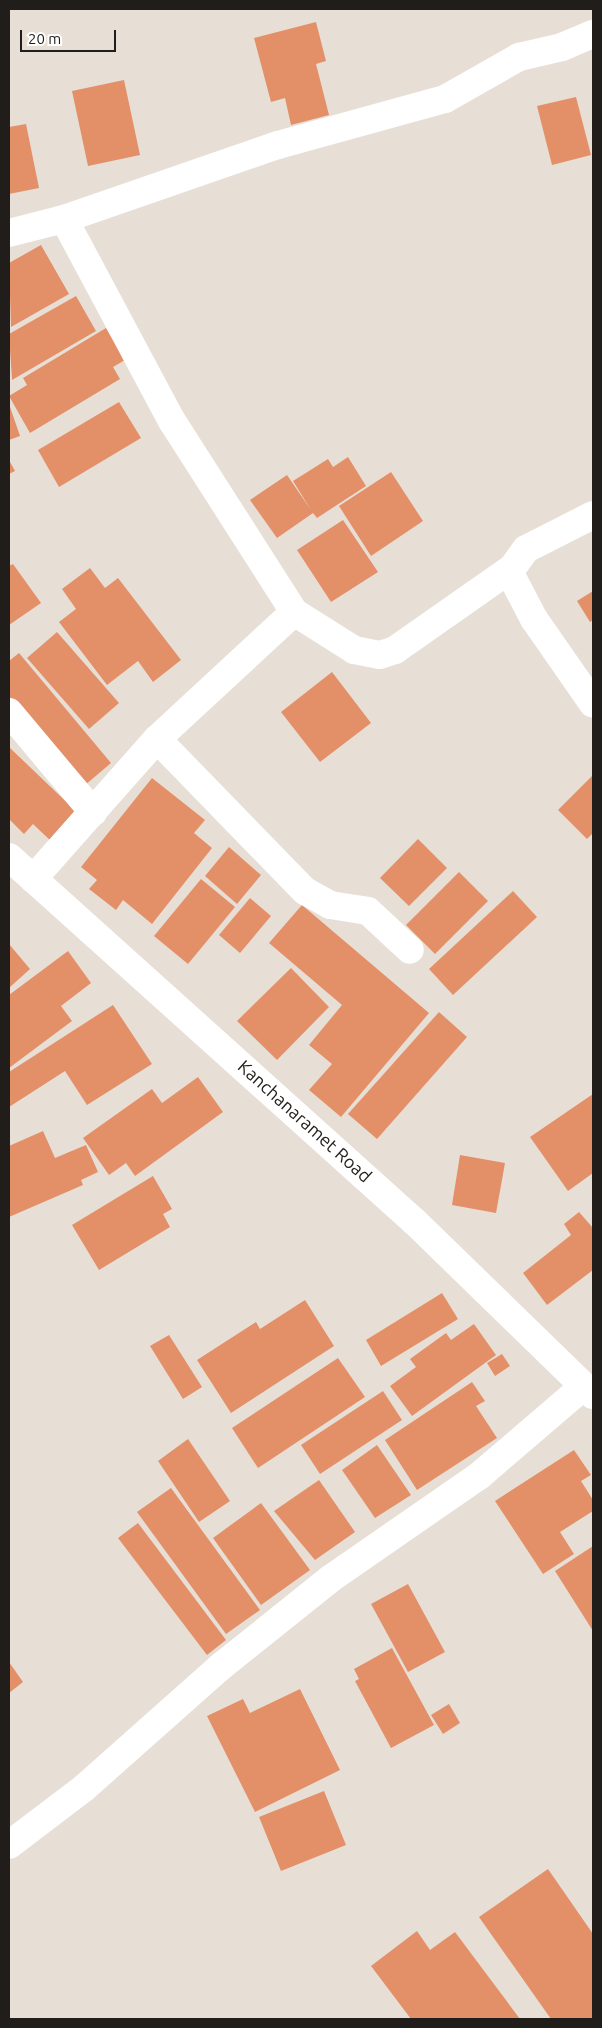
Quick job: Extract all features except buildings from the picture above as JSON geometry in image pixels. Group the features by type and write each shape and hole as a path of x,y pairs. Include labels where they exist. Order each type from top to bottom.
{"street":[{"path":"9,233 64,219 278,145 446,99 520,57 593,34"},
{"path":"64,219 172,421 294,612 354,650 380,655 395,650 512,568 526,550 593,516"},
{"path":"512,568 514,586 593,704"},
{"path":"33,879 157,738 294,612"},
{"path":"9,712 93,812"},
{"path":"157,738 305,891 330,906 368,911 410,950"},
{"name":"Kanchanaramet Road","path":"9,857 415,1222 589,1390"},
{"path":"9,1845 84,1788 196,1687 330,1579 487,1470 589,1390"}]}
